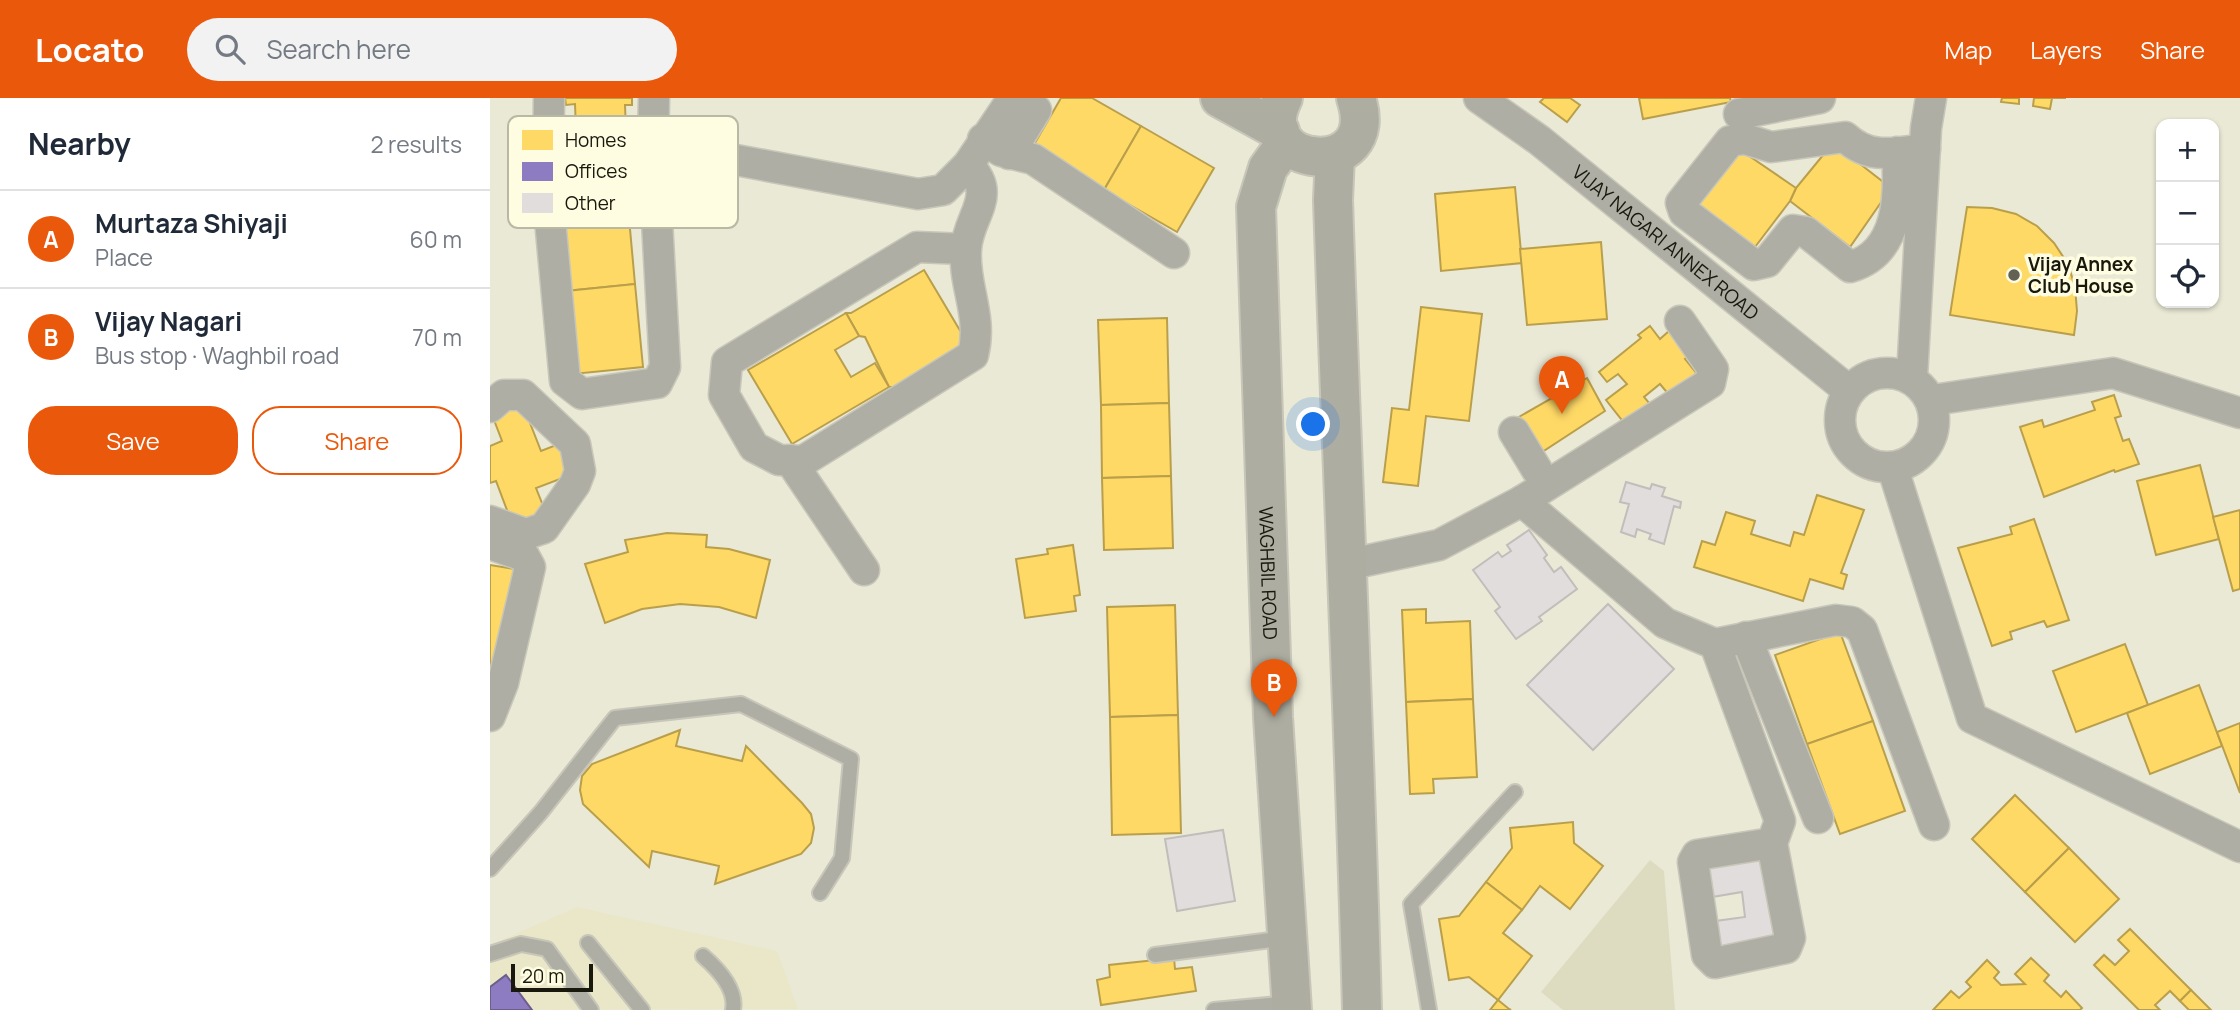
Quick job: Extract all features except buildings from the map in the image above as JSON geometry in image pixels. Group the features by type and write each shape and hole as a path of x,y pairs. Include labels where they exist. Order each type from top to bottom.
{"main road":[{"path":"1220,98 1283,124 1308,158 1335,155 1355,138 1361,102"},
{"name":"WAGHBIL ROAD","path":"1283,124 1256,207 1273,718 1292,1006"},
{"path":"1335,155 1333,200 1346,565 1352,657 1362,1010"}],"street":[{"path":"549,98 549,116"},
{"path":"654,98 654,116"},
{"name":"VIJAY NAGARI ANNEX ROAD","path":"1479,98 1539,140 1848,390"},
{"path":"1739,114 1820,98"},
{"path":"1911,150 1879,154 1859,149 1845,137 1771,147 1745,139 1730,141 1681,203 1684,212 1754,265 1767,262 1793,230 1806,232 1850,267 1863,263 1891,234 1899,182 1931,98"},
{"path":"738,160 918,194 943,190 968,165 983,139 1025,104"},
{"path":"1009,154 1025,104"},
{"path":"983,139 1009,154 1033,159 1174,253"},
{"path":"1911,150 1912,377"},
{"path":"965,248 917,247 727,362 724,395 754,447 779,460 803,461 973,355 978,334 965,248 983,193 980,177 968,165"},
{"path":"551,228 565,382 582,394 657,383 665,367 657,228"},
{"path":"1346,565 1439,545 1512,505 1710,383 1713,369 1680,321"},
{"path":"1881,371 1912,377 1933,400 1936,430 1920,456 1893,469 1863,463 1843,441 1839,411 1848,390 1881,371"},
{"path":"1933,400 2113,373 2240,413"},
{"path":"490,407 504,395 523,395 575,444 580,471 575,484 544,528 526,534 490,521"},
{"path":"1514,432 1537,470"},
{"path":"1512,505 1516,487 1537,470 1597,432"},
{"path":"790,460 864,570"},
{"path":"1893,469 1972,718 2240,848"},
{"path":"1512,505 1665,623 1715,644 1836,620 1852,622 1862,630 1934,825"},
{"path":"490,544 523,556 530,567 503,683 490,716"},
{"path":"1746,637 1818,818"},
{"path":"1715,644 1780,821 1772,843"}],"lane":[{"path":"490,870 541,813 615,718 741,704 851,759 842,858 820,893"},
{"path":"1429,1010 1412,904 1515,792"},
{"path":"1155,955 1287,938"},
{"path":"588,943 642,1010"},
{"path":"490,954 522,944 547,949 591,1010"},
{"path":"703,956 721,972 732,996 733,1010"},
{"path":"1214,1010 1292,1006"}],"shaded area":[{"path":"1650,860 1664,871 1675,1010 1563,1010 1541,992"},
{"path":"577,907 777,951 798,1009 490,1010 490,945"}],"place":[{"name":"Vijay Annex Club House","path":"2014,275"},
{"name":"Murtaza Shiyaji","path":"1562,414"},
{"name":"Vijay Nagari","path":"1274,717"}]}
